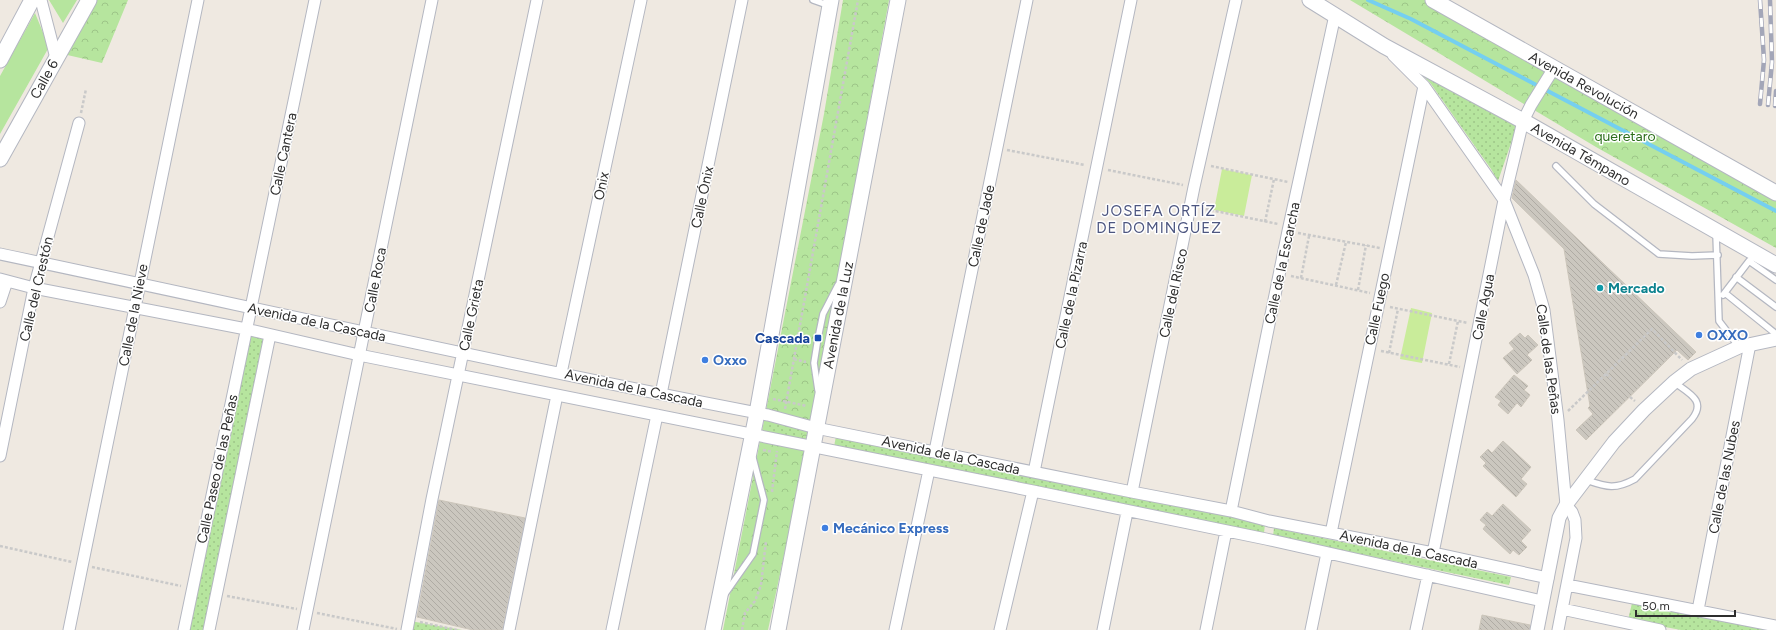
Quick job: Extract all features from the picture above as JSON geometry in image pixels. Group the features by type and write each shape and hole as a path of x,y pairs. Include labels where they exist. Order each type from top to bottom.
{"main road":[{"name":"Calle 6","path":"0,159 55,52 88,0"},
{"name":"Avenida de la Luz","path":"778,630 898,0"},
{"name":"Avenida Témpano","path":"1310,0 1384,46 1523,121 1716,231 1753,258 1776,265"},
{"name":"Avenida Revolución","path":"1433,0 1550,74 1776,193"},
{"path":"0,60 39,1"},
{"path":"713,630 755,440 763,414 760,397 830,3"}],"street":[{"name":"Calle de la Nieve","path":"69,630 198,0"},
{"name":"Calle Cantera","path":"251,309 315,0"},
{"name":"Calle Roca","path":"303,630 432,0"},
{"name":"Calle Grieta","path":"408,625 432,499 537,0"},
{"name":"Onix","path":"561,373 641,0"},
{"name":"Calle Ónix","path":"661,394 742,0"},
{"name":"Calle de Jade","path":"935,451 1027,0"},
{"name":"Calle de la Pizarra","path":"1034,472 1131,0"},
{"name":"Calle del Risco","path":"1132,492 1191,206 1236,0"},
{"path":"39,1 55,52"},
{"name":"Calle de la Escarcha","path":"1231,511 1289,225 1335,15"},
{"name":"Calle de las Peñas","path":"1384,46 1424,86 1504,200 1534,275 1544,310 1558,420 1566,505"},
{"name":"Calle Agua","path":"1433,553 1504,200 1523,121 1550,74"},
{"name":"Calle Fuego","path":"1331,533 1424,86"},
{"name":"Calle del Crestón","path":"0,456 34,288 79,123"},
{"name":"Avenida de la Cascada","path":"0,254 140,283 251,309 763,414 816,428 1231,511 1269,521 1433,553 1548,578"},
{"path":"0,302 4,280"},
{"name":"Avenida de la Cascada","path":"4,280 34,288 246,329 359,355 657,415 755,440 779,440 1032,490 1127,512 1226,531 1542,601"},
{"name":"Calle Paseo de las Peñas","path":"184,630 251,309"},
{"name":"Calle Paseo de las Peñas","path":"209,630 270,334"},
{"path":"1537,630 1559,518 1566,505 1614,442 1644,410 1674,382 1691,369 1745,346 1776,339"},
{"name":"Calle de las Nubes","path":"1698,610 1745,346"},
{"path":"509,630 557,395"},
{"path":"612,630 657,415"},
{"path":"895,630 929,470"},
{"path":"1000,630 1032,490"},
{"path":"1558,630 1576,538 1575,520 1572,512 1566,505"},
{"path":"1103,630 1127,512"},
{"path":"1266,540 1269,521"},
{"path":"1206,630 1226,531"},
{"path":"1310,630 1327,553"},
{"path":"1416,630 1428,575"},
{"path":"1566,585 1776,626"},
{"path":"1562,609 1660,630"}],"lane":[{"path":"813,0 830,3"},
{"path":"1556,166 1594,204 1659,254 1692,256 1718,255"},
{"path":"1716,231 1719,321 1745,346"},
{"path":"1719,300 1736,277 1753,258 1776,280"},
{"path":"1736,277 1776,307"},
{"path":"1724,293 1776,334"},
{"path":"1586,480 1608,487 1623,485 1629,482 1635,478 1692,419 1698,412 1699,405 1695,399 1674,382"},
{"path":"719,604 753,554 764,500 755,440"}],"path":[{"path":"783,419 858,0"},
{"path":"79,123 86,89"},
{"path":"1200,164 1298,184"},
{"path":"1266,222 1274,179"},
{"path":"1191,206 1266,222 1289,225"},
{"path":"1380,295 1301,278 1309,236 1390,250"},
{"path":"1336,285 1346,242"},
{"path":"1358,290 1366,245"},
{"path":"1398,309 1458,321 1449,364 1389,353 1398,309"},
{"path":"1558,420 1652,329 1691,369"},
{"path":"1606,374 1611,378"},
{"path":"760,397 820,406"},
{"path":"742,630 746,613 755,601 761,585"},
{"path":"408,625 457,630"}],"green space":[{"path":"49,0 77,0 63,23"},
{"path":"93,0 128,0 102,63 63,54"},
{"path":"843,0 889,0 803,467 768,630 723,630 824,114"},
{"name":"queretaro","path":"1350,0 1429,0 1776,193 1776,248 1596,147"},
{"path":"35,13 49,47 0,134 0,76"},
{"path":"1411,63 1519,120 1498,181 1431,84"},
{"path":"1222,169 1252,175 1244,216 1214,210"},
{"path":"1411,308 1432,313 1422,363 1400,359"},
{"path":"248,331 265,334 206,630 187,630"},
{"path":"775,422 792,425 803,431 801,439 771,435 767,431 769,424"},
{"path":"836,436 1028,473 1265,524 1264,533 930,464 834,447"},
{"path":"1274,528 1511,577 1509,585 1273,536"},
{"path":"1632,603 1776,630 1681,630 1628,620"},
{"path":"410,621 462,630 409,630"}],"building":[{"name":"Mercado","path":"1516,180 1696,352 1688,360 1677,350 1586,440 1576,430 1593,414 1588,408 1590,406 1564,249 1512,198"},
{"path":"1520,333 1525,338 1528,335 1538,345 1527,355 1532,360 1517,374 1503,358 1514,349 1509,343"},
{"path":"1514,375 1528,386 1524,390 1530,395 1521,407 1517,403 1508,414 1498,405 1501,401 1495,397"},
{"path":"1503,441 1531,467 1521,479 1527,484 1516,497 1483,466 1486,463 1480,457 1488,449 1492,453"},
{"path":"439,500 525,518 502,630 473,630 417,617"},
{"path":"1503,504 1531,530 1521,541 1527,547 1519,555 1513,550 1510,554 1483,529 1486,525 1480,520 1487,512 1492,516"},
{"path":"1482,615 1530,625 1529,630 1479,630"}],"waterway":[{"path":"1368,0 1411,19 1776,211"}],"railway":[{"path":"1760,0 1764,60 1760,104"},
{"path":"1768,105 1772,62 1770,0"},
{"path":"1775,106 1776,91"}],"place":[{"name":"Mercado","path":"1600,288"},
{"name":"OXXO","path":"1699,335"},
{"name":"Cascada","path":"818,338"},
{"name":"Oxxo","path":"705,360"},
{"name":"Mecánico Express","path":"825,528"}],"district":[{"name":"JOSEFA ORTÍZ DE DOMINGUEZ","path":"1159,220"}]}
